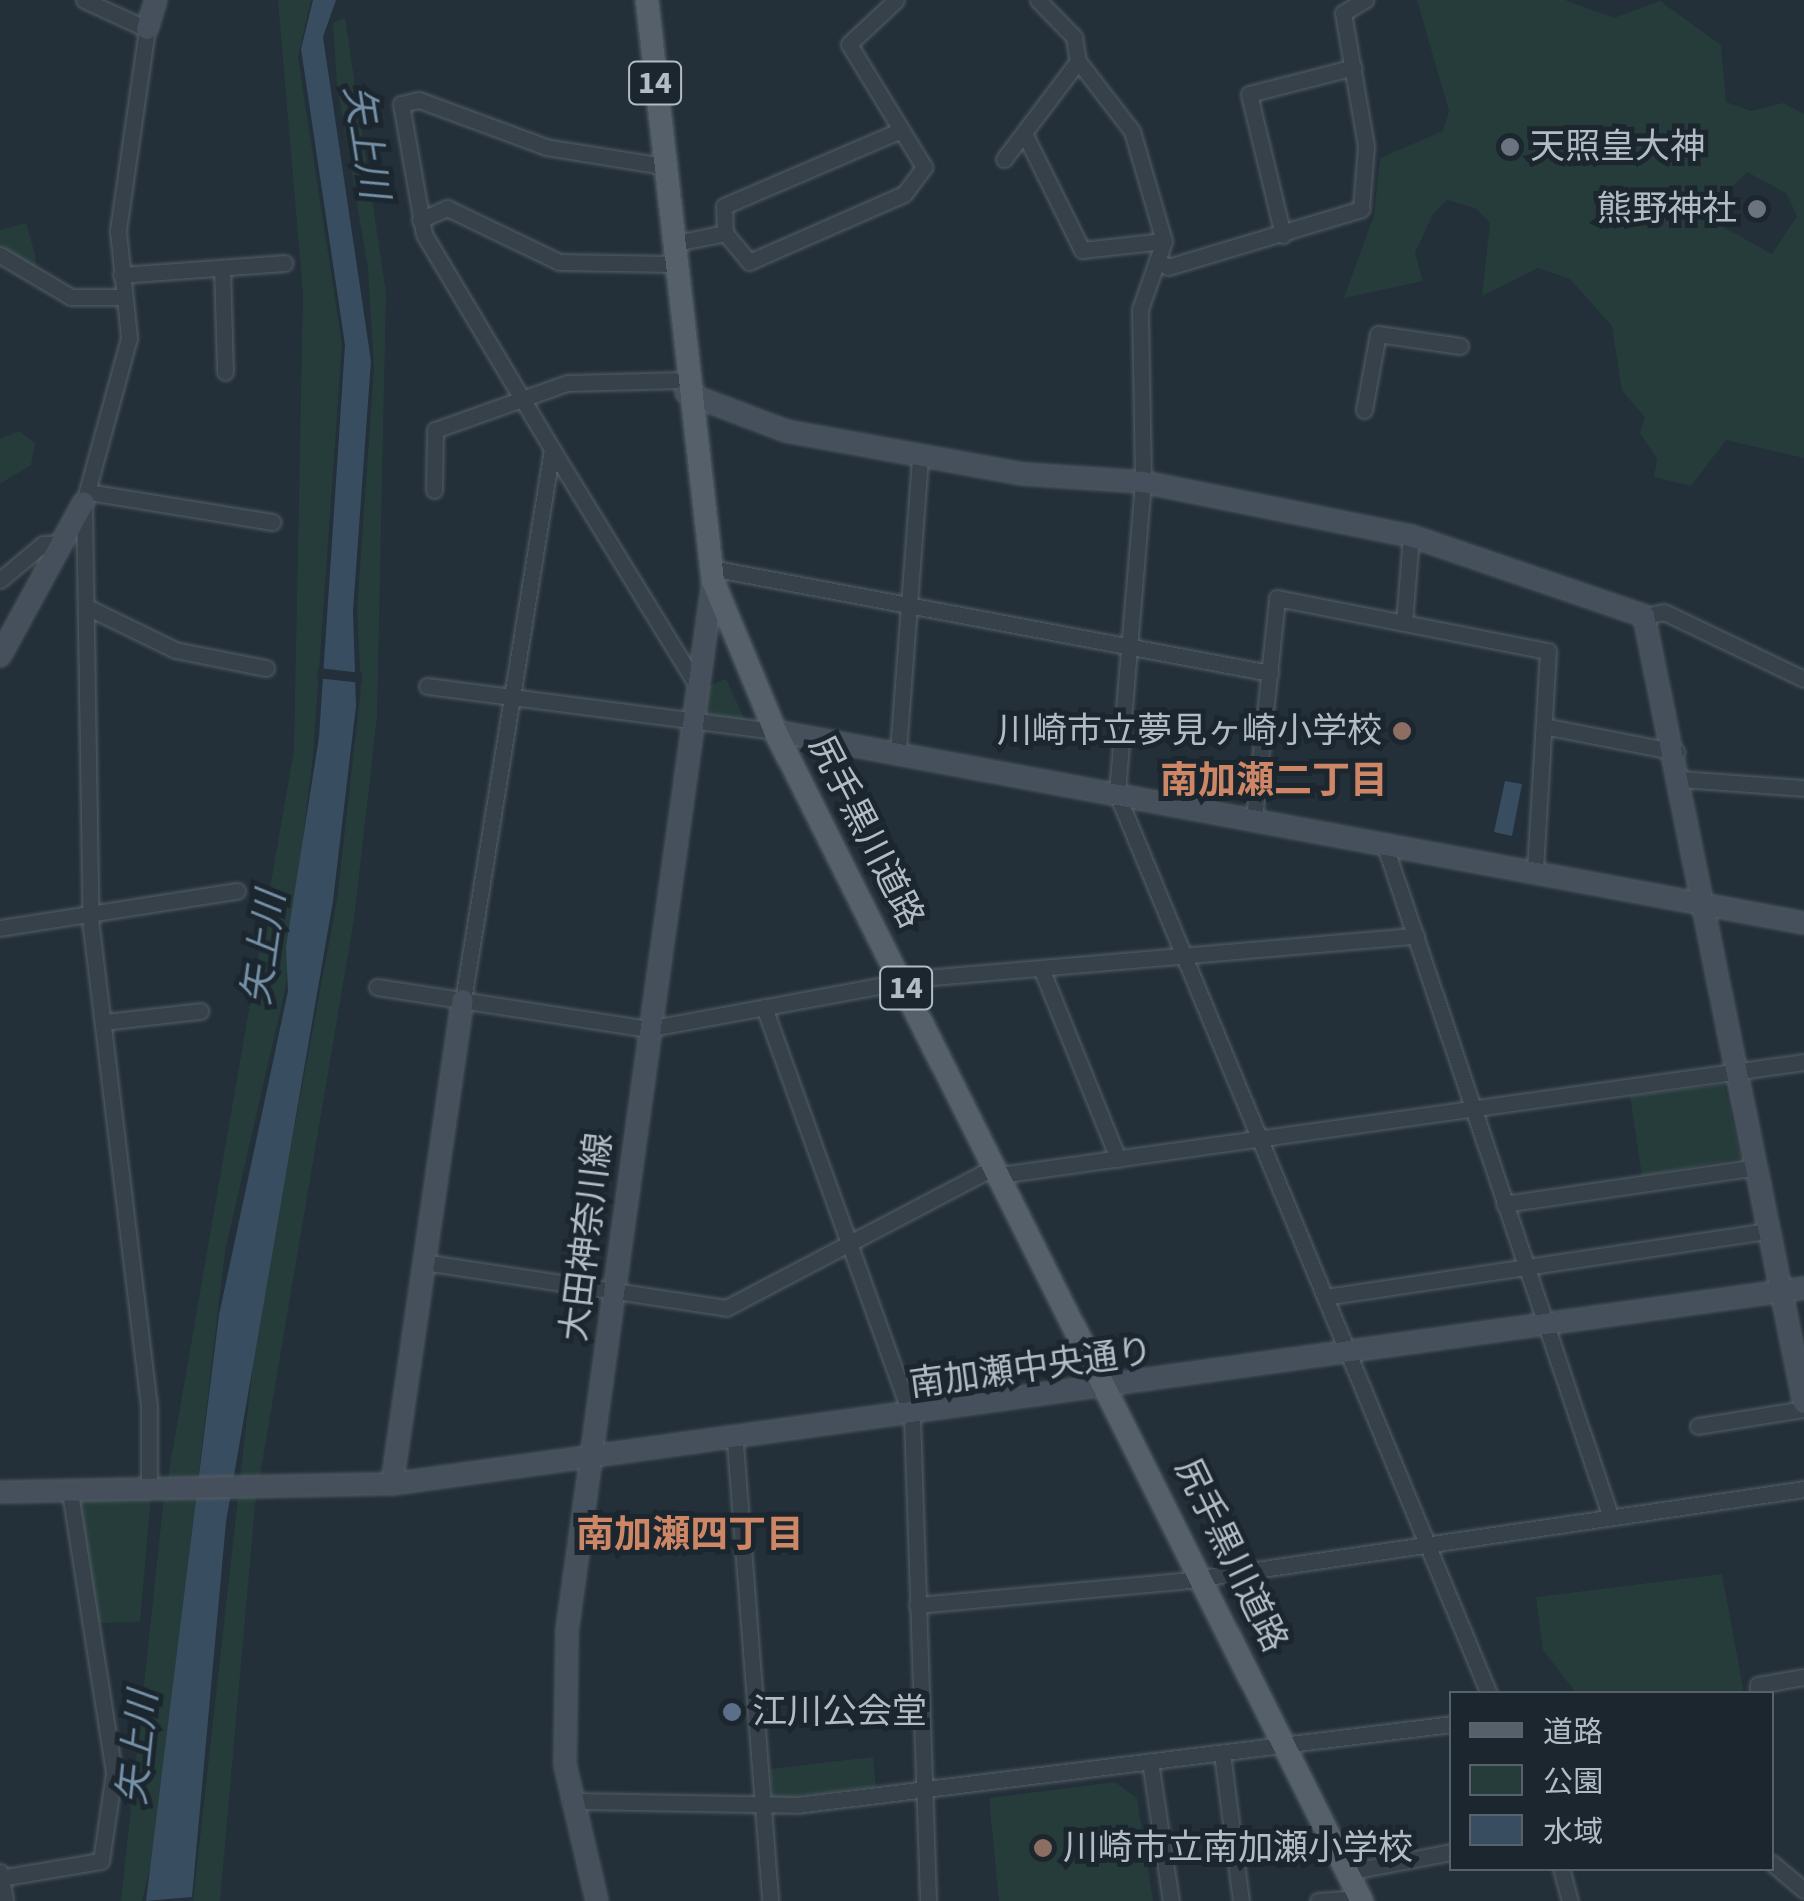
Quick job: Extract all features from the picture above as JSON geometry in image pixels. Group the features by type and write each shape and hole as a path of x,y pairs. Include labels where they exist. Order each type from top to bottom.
{"main road":[{"name":"尻手黒川道路","path":"648,0 685,387 712,575 775,730 1110,1390 1361,1900"}],"street":[{"path":"84,0 147,29"},
{"path":"0,656 87,497 129,338 118,231 147,29 156,0"},
{"path":"1038,0 1074,37 1078,61 1132,131 1164,242 1140,309 1143,482 1118,794 1488,1691"},
{"path":"1157,260 1168,267 1334,222 1368,199 1354,67 1343,13 1365,0"},
{"path":"887,3 848,44 924,167 889,206 749,262 725,233 724,206 901,130"},
{"path":"1004,159 1078,61"},
{"path":"1282,235 1249,94 1354,67"},
{"path":"663,166 546,147 420,100 401,104 420,220 520,396 693,679"},
{"path":"1024,133 1082,250 1164,242"},
{"path":"420,220 447,208 559,262 672,254 725,233"},
{"path":"0,255 71,297 122,297"},
{"path":"121,275 285,263"},
{"path":"222,268 224,372"},
{"path":"1364,410 1378,334 1460,346"},
{"path":"434,490 434,430 520,396 567,383 685,387 786,431 920,456 1143,482 1410,536 1644,616 1664,612 1804,679"},
{"path":"392,1484 463,1000 552,449"},
{"path":"898,752 920,456"},
{"path":"87,497 273,522"},
{"path":"87,497 90,914 148,1388 156,1488"},
{"path":"1404,623 1410,536"},
{"path":"0,580 43,544 63,543"},
{"path":"712,575 909,606 1270,673"},
{"name":"大田神奈川線","path":"597,1901 570,1801 561,1700 588,1460 687,718 712,575"},
{"path":"1254,818 1277,598 1548,651 1534,871"},
{"path":"88,608 175,650 266,668"},
{"path":"1644,616 1676,752 1733,1075 1804,1406 1698,1426"},
{"path":"427,686 775,730 1804,923"},
{"path":"1544,726 1676,752"},
{"path":"1681,779 1804,788"},
{"path":"1384,844 1610,1514"},
{"path":"0,928 237,891"},
{"path":"377,987 647,1029 903,982 1416,936"},
{"path":"1040,968 1118,1159"},
{"path":"764,1007 912,1417 928,1901"},
{"path":"104,1022 200,1010"},
{"path":"424,1262 726,1308 998,1171 1261,1140 1804,1062"},
{"path":"1504,1204 1752,1168"},
{"path":"1326,1296 1767,1230"},
{"name":"南加瀬中央通り","path":"0,1492 392,1484 734,1443 1804,1288"},
{"path":"734,1443 770,1901"},
{"path":"917,1605 1202,1576 1610,1514 1804,1489"},
{"path":"4,1901 0,1876 101,1861 114,1773 70,1491"},
{"path":"1758,1691 1758,1685 1804,1677"},
{"path":"570,1801 764,1807 1449,1724"},
{"path":"1222,1752 1241,1901"},
{"path":"1150,1761 1170,1901"},
{"path":"1347,1872 1449,1853"},
{"path":"1774,1865 1804,1890"},
{"path":"1562,1871 1570,1901"},
{"path":"1318,1901 1361,1900"}],"green space":[{"path":"278,0 311,0 298,57 342,344 313,755 285,990 225,1251 155,1847 142,1901 121,1901 163,1506 294,750 303,294"},
{"path":"1417,0 1565,0 1614,18 1660,1 1721,45 1726,102 1751,111 1783,103 1804,114 1804,458 1726,440 1691,486 1654,477 1657,459 1640,433 1645,417 1622,391 1612,326 1570,279 1538,268 1482,296 1490,223 1475,208 1447,200 1433,214 1415,253 1423,281 1344,298 1374,215 1380,158 1443,131 1449,111","holes":["1747,172 1786,193 1797,216 1772,254 1676,201 1709,210"]},
{"path":"345,18 386,293 377,717 354,919 255,1505 220,1901 193,1901 257,1328 337,900 361,688 357,610 374,368 368,269 337,85 333,23"},
{"path":"26,223 37,273 0,251 0,230"},
{"path":"19,431 35,443 31,465 0,484 0,439"},
{"path":"726,679 745,720 703,714 708,686"},
{"path":"1724,1084 1741,1158 1642,1176 1630,1096"},
{"path":"151,1496 140,1622 95,1623 75,1498"},
{"path":"1722,1574 1744,1691 1574,1691 1543,1650 1536,1597"},
{"path":"873,1757 876,1787 773,1799 770,1769"},
{"name":"川崎市立南加瀬小学校","path":"1115,1782 1137,1798 1153,1901 999,1901 989,1798"}],"water":[{"name":"矢上川","path":"313,0 336,0 323,37 371,361 353,611 356,706 333,901 226,1522 192,1897 146,1901 219,1315 288,991 286,947 319,737 345,345 301,49"},
{"path":"1505,781 1522,784 1512,836 1494,832"}],"pier":[{"path":"318,668 362,673 362,683 317,678"}],"place":[{"name":"天照皇大神","path":"1510,147"},
{"name":"熊野神社","path":"1757,209"},
{"name":"川崎市立夢見ヶ崎小学校","path":"1402,731"},
{"name":"江川公会堂","path":"732,1712"},
{"name":"川崎市立南加瀬小学校","path":"1043,1848"}],"district":[{"name":"南加瀬二丁目","path":"1274,782"},
{"name":"南加瀬四丁目","path":"690,1536"}]}
